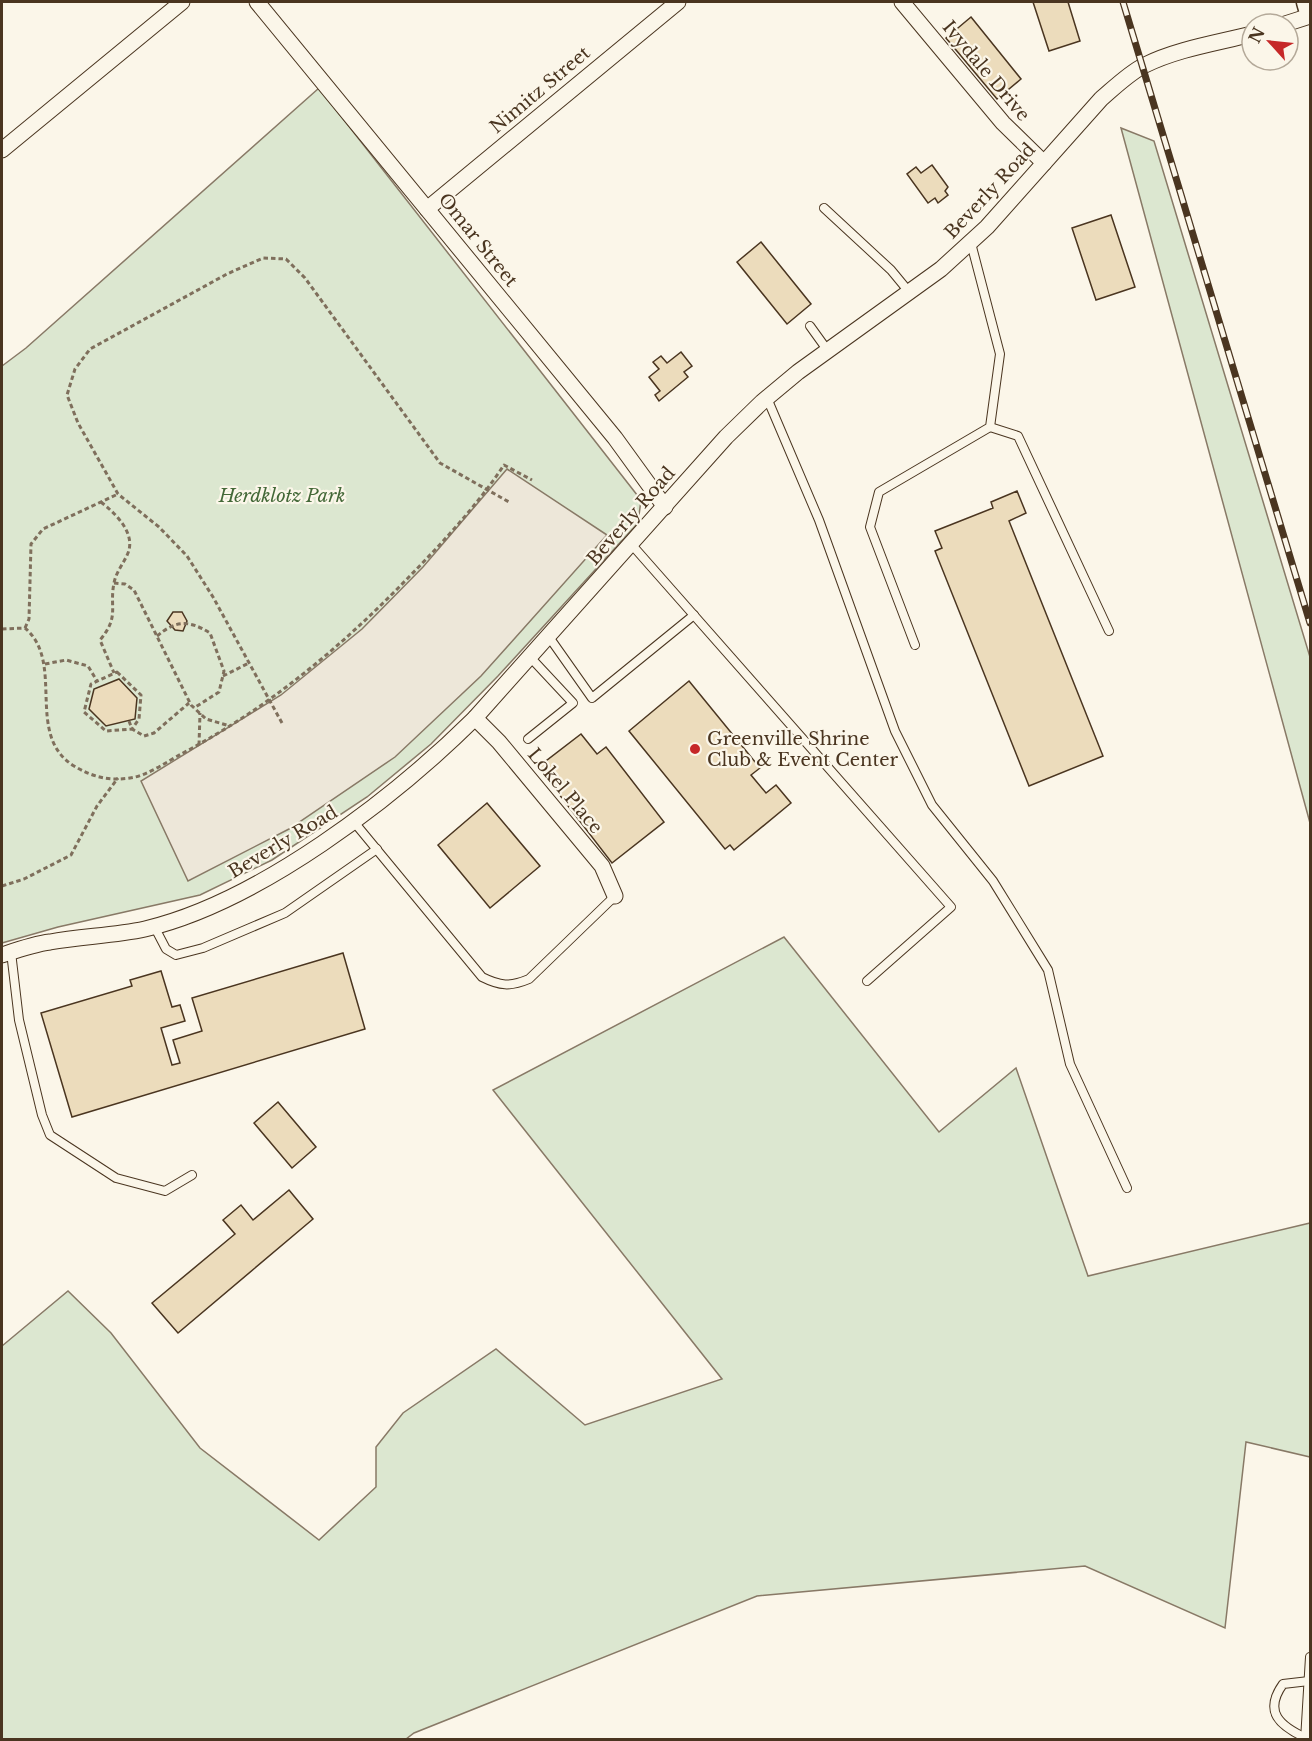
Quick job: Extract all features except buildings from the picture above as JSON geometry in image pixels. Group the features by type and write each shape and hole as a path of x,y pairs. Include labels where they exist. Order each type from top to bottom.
{"street":[{"path":"2,150 182,2"},
{"name":"Omar Street","path":"257,2 615,438 664,507"},
{"name":"Nimitz Street","path":"427,209 678,2"},
{"name":"Ivydale Drive","path":"902,2 1003,123 1044,163"},
{"path":"1308,2 1311,9"},
{"name":"Beverly Road","path":"6,953 49,942 109,935 154,926 223,900 281,868 354,822 445,748 475,718 726,437 767,398 910,293 971,241 1101,99 1142,66 1186,51 1240,37"},
{"name":"Lokel Place","path":"475,718 499,742 602,866 615,896"}],"lane":[{"path":"824,208 891,270 910,293"},
{"path":"971,241 1000,354 990,427"},
{"path":"810,326 828,351"},
{"path":"767,398 819,520 895,731 933,805 993,881 1048,970 1070,1064 1127,1188"},
{"path":"915,645 870,527 879,492 990,427 1018,436 1109,631"},
{"path":"632,544 951,907 867,981"},
{"path":"549,637 592,698 694,615"},
{"path":"528,739 573,703 530,657"},
{"path":"354,822 482,977 500,985 514,986 529,979 615,896"},
{"path":"154,926 166,949 176,955 203,948 285,913 377,849"},
{"path":"6,953 19,1020 42,1115 50,1135 116,1178 165,1191 192,1175"},
{"path":"1309,1681 1283,1684 1275,1700 1275,1711 1280,1723 1305,1739 1311,1657"}],"path":[{"path":"282,723 213,597 187,556 159,528 118,494 78,423 67,395 75,369 90,349 227,274 263,258 286,259 305,278 440,463 509,502"},
{"path":"2,629 25,628 37,639 45,665 46,709 51,741 72,764 97,778 132,778 230,726 325,658 380,607 442,544 487,490 504,465 532,480"},
{"path":"25,628 29,619 31,544 43,530 118,494"},
{"path":"101,502 124,525 129,539 129,551 114,583 115,609 109,630 100,640 114,673"},
{"path":"114,583 125,584 134,590 189,703 207,719 230,726"},
{"path":"157,636 170,625 186,623 210,633 224,671 223,676 219,693 194,708"},
{"path":"45,665 66,660 88,666 97,681"},
{"path":"223,676 249,663"},
{"path":"132,729 139,719 141,695 117,672 91,684 84,712 106,731 132,729 144,736 154,733 189,703"},
{"path":"199,744 200,713"},
{"path":"129,721 132,729"},
{"path":"2,886 24,879 71,855 97,806 118,778"}],"green space":[{"name":"Herdklotz Park","path":"319,88 641,500 638,523 498,676 431,744 367,797 272,860 200,895 58,927 2,943 2,366 26,348"},
{"path":"1121,128 1154,141 1310,657 1310,823"},
{"path":"784,937 939,1132 1016,1068 1088,1276 1310,1223 1310,1457 1246,1442 1225,1628 1085,1566 757,1596 414,1733 406,1739 2,1739 2,1346 68,1291 111,1333 200,1448 319,1540 376,1487 376,1447 403,1413 496,1349 585,1425 722,1379 493,1090"}],"shaded area":[{"path":"507,469 607,535 481,676 395,757 289,829 188,881 141,781 281,695 362,629 423,567"}],"railway":[{"path":"1123,2 1310,623"}],"place":[{"name":"Greenville Shrine Club & Event Center","path":"695,749"}]}
